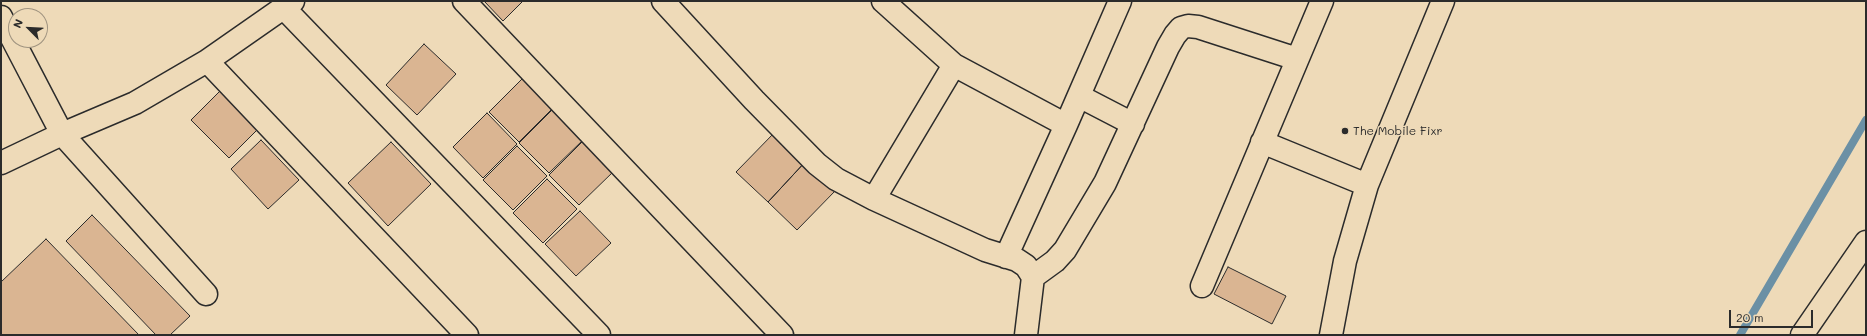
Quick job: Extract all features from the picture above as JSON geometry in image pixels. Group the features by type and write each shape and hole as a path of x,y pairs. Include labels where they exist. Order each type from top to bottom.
{"street":[{"path":"464,1 782,335"},
{"path":"663,1 754,100 817,164 836,179 874,199 985,250 1016,260 1026,266 1033,277 1026,335"},
{"path":"883,1 954,65 1066,126"},
{"path":"1006,257 1080,96 1120,1"},
{"path":"1202,286 1322,1"},
{"path":"1331,335 1345,261 1367,185 1443,1"},
{"path":"1,164 62,134 135,103 207,61 288,4 599,335"},
{"path":"1,17 62,134 206,294"},
{"path":"1033,277 1055,261 1065,250 1105,183 1168,47 1174,35 1181,28 1188,26 1198,27 1297,59"},
{"path":"207,61 467,335"},
{"path":"874,199 954,65"},
{"path":"1080,96 1133,124"},
{"path":"1262,142 1367,185"},
{"path":"1802,335 1866,242"}],"building":[{"path":"484,1 523,1 503,21"},
{"path":"424,44 456,74 417,115 386,85"},
{"path":"523,78 553,108 519,142 489,112"},
{"path":"220,91 258,129 229,158 191,120"},
{"path":"553,109 583,140 549,173 519,143"},
{"path":"487,113 517,144 483,178 453,147"},
{"path":"775,132 806,161 768,202 736,172"},
{"path":"261,140 299,180 268,209 231,169"},
{"path":"584,140 614,171 579,205 549,175"},
{"path":"391,142 431,184 388,226 348,183"},
{"path":"517,146 547,176 513,210 483,180"},
{"path":"806,161 836,190 797,230 768,202"},
{"path":"547,179 577,209 543,243 513,213"},
{"path":"580,211 611,243 576,276 545,244"},
{"path":"92,215 190,316 170,335 156,335 66,241"},
{"path":"46,239 139,335 1,335 1,282"},
{"path":"1228,267 1286,296 1272,324 1214,294"}],"waterway":[{"path":"1740,335 1866,120"}],"place":[{"name":"The Mobile Fixr","path":"1345,131"}]}
